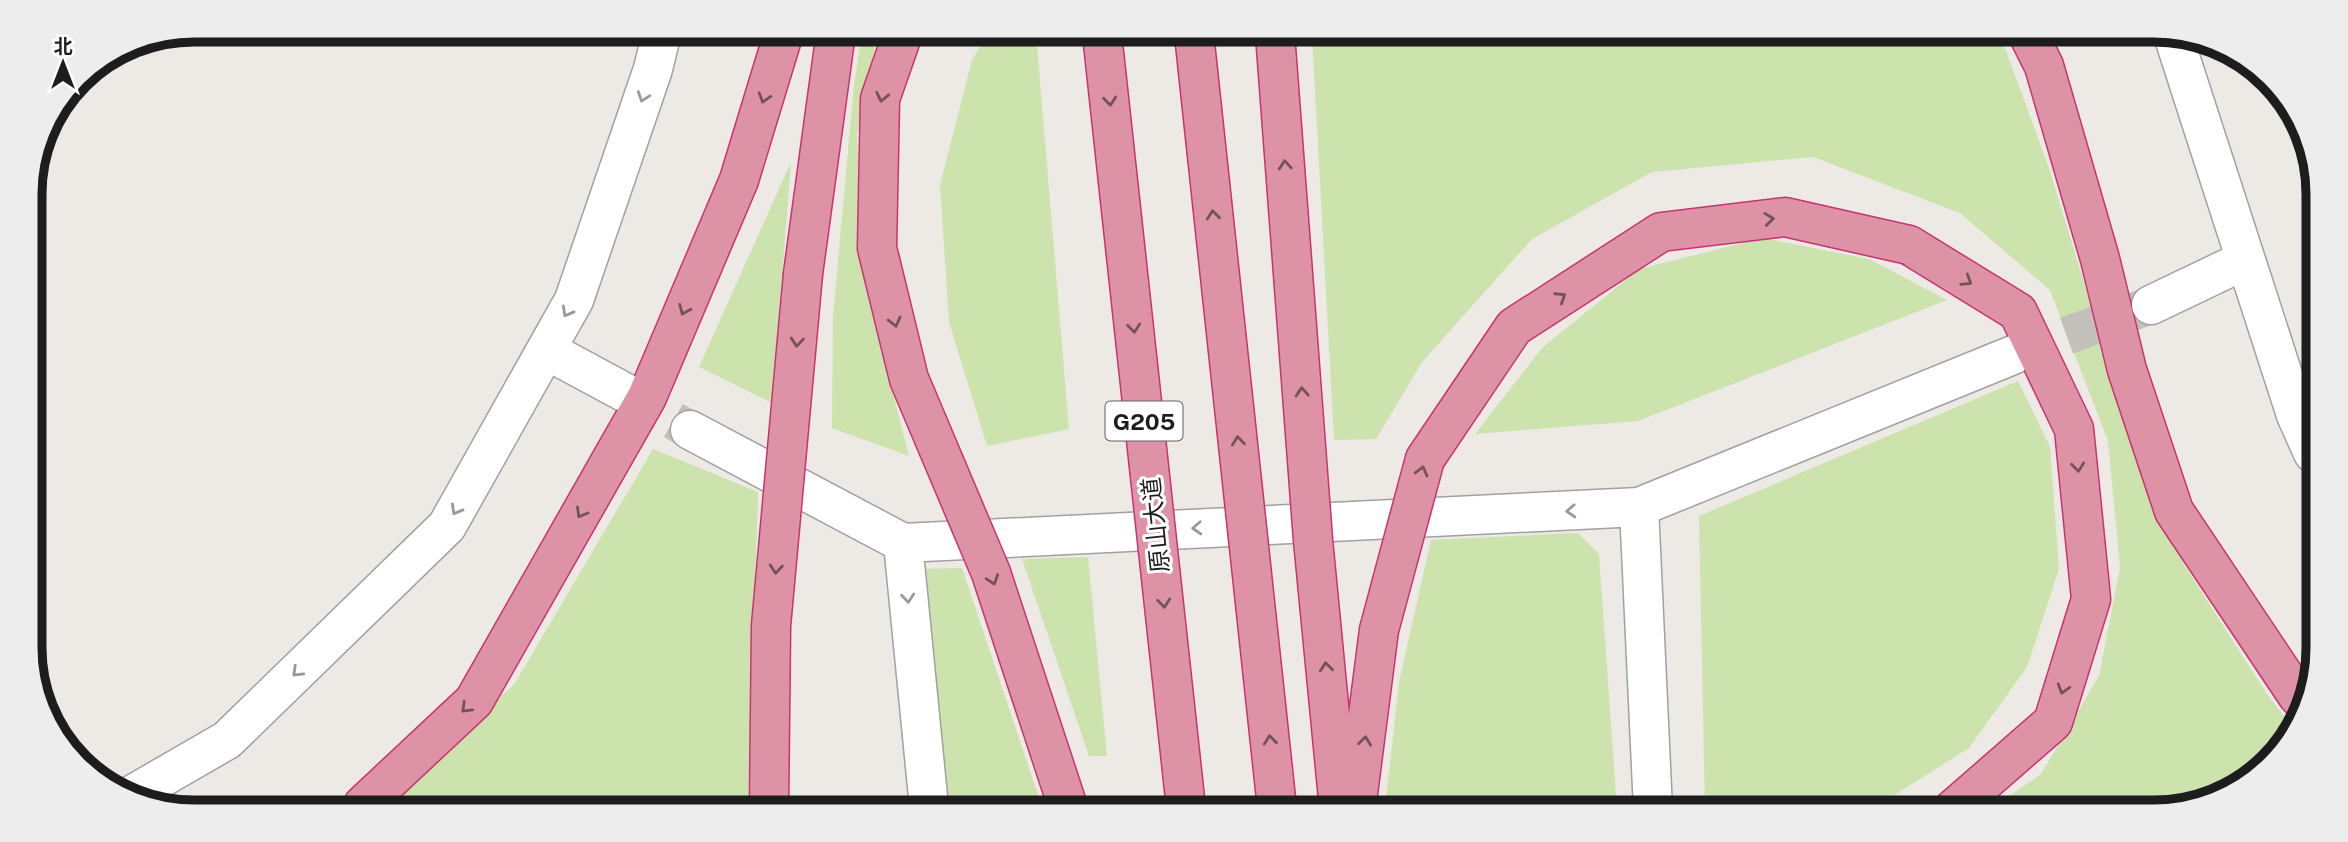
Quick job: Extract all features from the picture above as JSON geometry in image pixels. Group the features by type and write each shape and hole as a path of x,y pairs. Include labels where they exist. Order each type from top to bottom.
{"highway":[{"path":"368,800 474,701 647,397 738,180 781,42"},
{"path":"769,800 771,626 803,274 835,42"},
{"path":"900,42 880,99 877,248 909,379 991,573 1066,800"},
{"name":"原山大道","path":"1103,42 1185,800"},
{"path":"1195,42 1276,800"},
{"path":"1276,42 1313,540 1338,800"},
{"path":"2032,42 2044,66 2100,259 2127,370 2174,511 2298,696"},
{"path":"2060,42 2100,259"},
{"path":"1357,800 1379,630 1425,459 1514,327 1661,232 1785,218 1909,245 2018,312 2074,429 2091,599 2053,722 1964,800"}],"lane":[{"path":"140,790 227,740 447,526 574,300 653,69 660,42"},
{"path":"2176,44 2296,415 2306,437"},
{"path":"2151,305 2245,260"},
{"path":"546,350 624,392"},
{"path":"691,430 903,542 1639,507 2013,355"},
{"path":"1639,507 1653,800"},
{"path":"903,542 928,800"}],"green space":[{"path":"861,42 876,42 857,134 865,285 909,456 832,428 833,317 854,84"},
{"path":"983,42 1037,42 1069,429 987,446 949,322 940,185 972,60"},
{"path":"1312,42 2003,42 2049,168 2135,449 2183,563 2267,694 2288,720 2275,741 2247,769 2203,792 2164,800 2004,800 2041,774 2099,676 2120,568 2108,441 2050,290 1960,213 1813,157 1652,172 1532,239 1422,362 1376,439 1334,440"},
{"path":"791,162 772,403 699,367"},
{"path":"1763,238 1869,259 1947,300 1638,421 1475,434 1542,348 1639,269"},
{"path":"2018,381 2050,447 2059,569 2027,667 1969,748 1886,800 1705,800 1699,516"},
{"path":"653,449 758,492 748,800 392,800 515,683"},
{"path":"1578,533 1599,554 1616,800 1386,800 1399,682 1431,540"},
{"path":"1088,557 1107,756 1089,756 1022,559"},
{"path":"962,568 1040,800 947,800 921,569"}],"tunnel":[{"path":"2013,355 2146,307"},
{"path":"624,392 690,430"}]}
